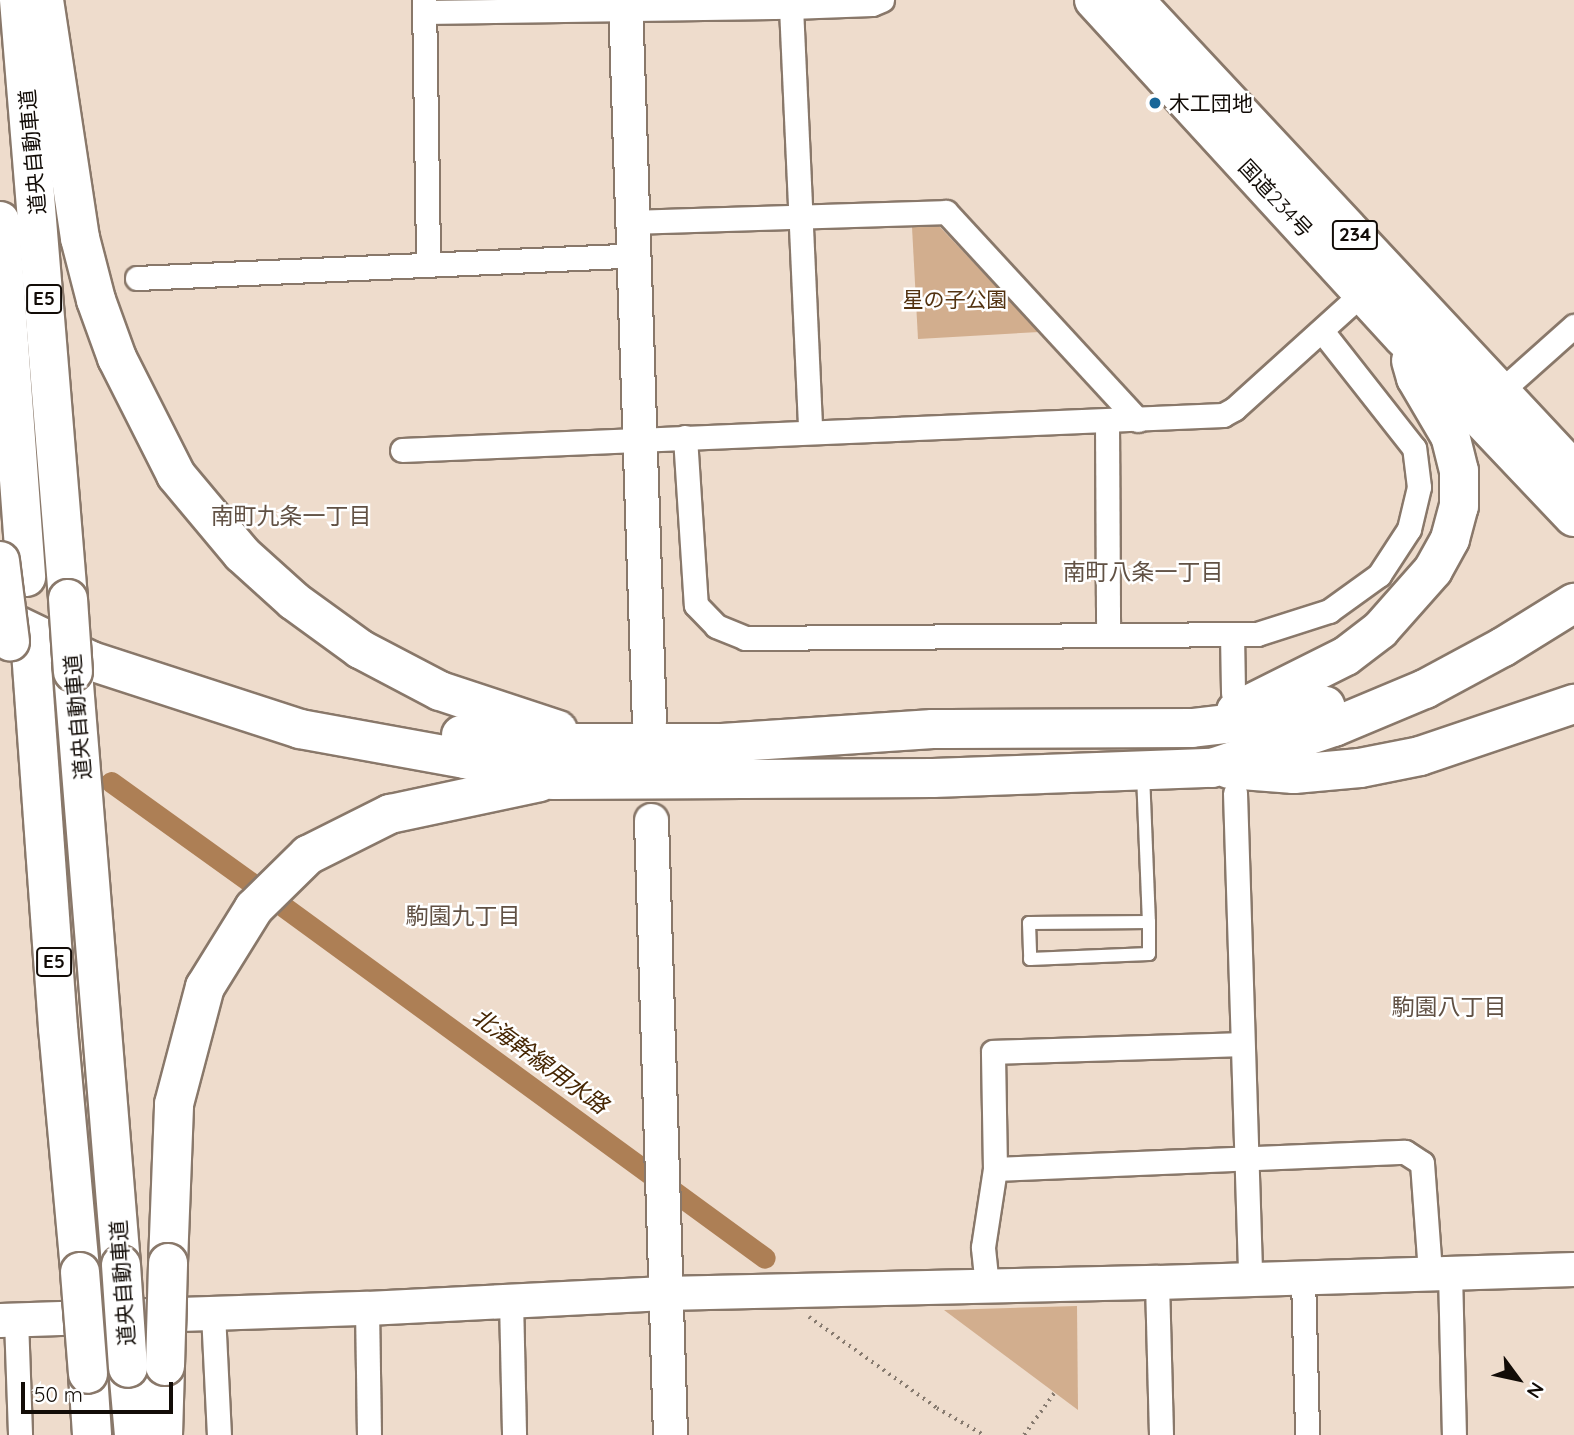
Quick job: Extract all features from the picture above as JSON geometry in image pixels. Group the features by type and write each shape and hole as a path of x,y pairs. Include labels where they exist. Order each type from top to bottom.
{"highway":[{"name":"道央自動車道","path":"19,0 134,1435"},
{"path":"44,0 79,238 96,300 117,358 176,475 242,554 294,601 360,649 440,691 600,743"},
{"name":"国道234号","path":"1094,0 1376,281 1403,337 1574,471"},
{"name":"国道234号","path":"1134,0 1376,281 1488,402 1574,517"},
{"name":"道央自動車道","path":"0,221 9,577 58,1028 92,1435"},
{"path":"1192,727 1251,706 1346,656 1380,630 1410,599 1433,570 1450,539 1459,506 1459,471 1450,436 1416,378 1403,337"},
{"path":"9,577 99,640 205,678 290,704 387,724 513,743 722,743 933,729 1192,727 1287,717 1376,690 1448,655 1571,587"},
{"path":"1224,780 1334,727 1425,689 1503,647 1571,587"},
{"path":"14,636 300,729 465,759 553,779"},
{"path":"163,1435 174,1104 205,987 254,908 308,855 390,814 553,779 933,778 1142,770 1224,780 1360,768 1420,756 1574,704"}],"street":[{"path":"428,265 424,6 791,7 872,4 883,0"},
{"path":"625,5 649,722"},
{"path":"791,7 810,432"},
{"path":"633,222 946,212 1138,420"},
{"path":"137,278 634,255"},
{"path":"402,450 1223,415 1234,409 1376,281"},
{"path":"1488,402 1574,326"},
{"path":"685,437 696,604 716,626 745,638 1257,634 1329,611 1379,575 1409,528 1419,487 1414,448 1322,331"},
{"path":"1107,421 1108,634"},
{"path":"1232,634 1233,693"},
{"path":"1224,780 1241,1044 1250,1279"},
{"path":"651,820 659,1155 670,1435"},
{"path":"987,1286 983,1247 995,1169 993,1052 1241,1044"},
{"path":"995,1169 1405,1152 1416,1156 1422,1163 1440,1273 1454,1435"},
{"path":"13,1429 8,1320 367,1308 665,1293 1574,1269"},
{"path":"1303,1278 1307,1435"},
{"path":"1157,1282 1161,1435"},
{"path":"511,1300 514,1435"},
{"path":"367,1308 369,1435"},
{"path":"213,1313 219,1435"}],"lane":[{"path":"1142,770 1149,922 1149,954 1030,959 1029,923 1149,922"}],"path":[{"path":"773,1291 937,1408 984,1435"},
{"path":"1024,1435 1055,1392"}],"green space":[{"name":"星の子公園","path":"938,225 1039,332 918,339 912,227"},
{"path":"1077,1306 1078,1410 944,1310"}],"waterway":[{"name":"北海幹線用水路","path":"111,782 250,882"},
{"name":"北海幹線用水路","path":"284,907 765,1258"}],"place":[{"name":"木工団地","path":"1155,103"}],"district":[{"name":"南町九条一丁目","path":"291,516"},
{"name":"南町八条一丁目","path":"1143,572"},
{"name":"駒園九丁目","path":"463,916"},
{"name":"駒園八丁目","path":"1449,1007"}]}
